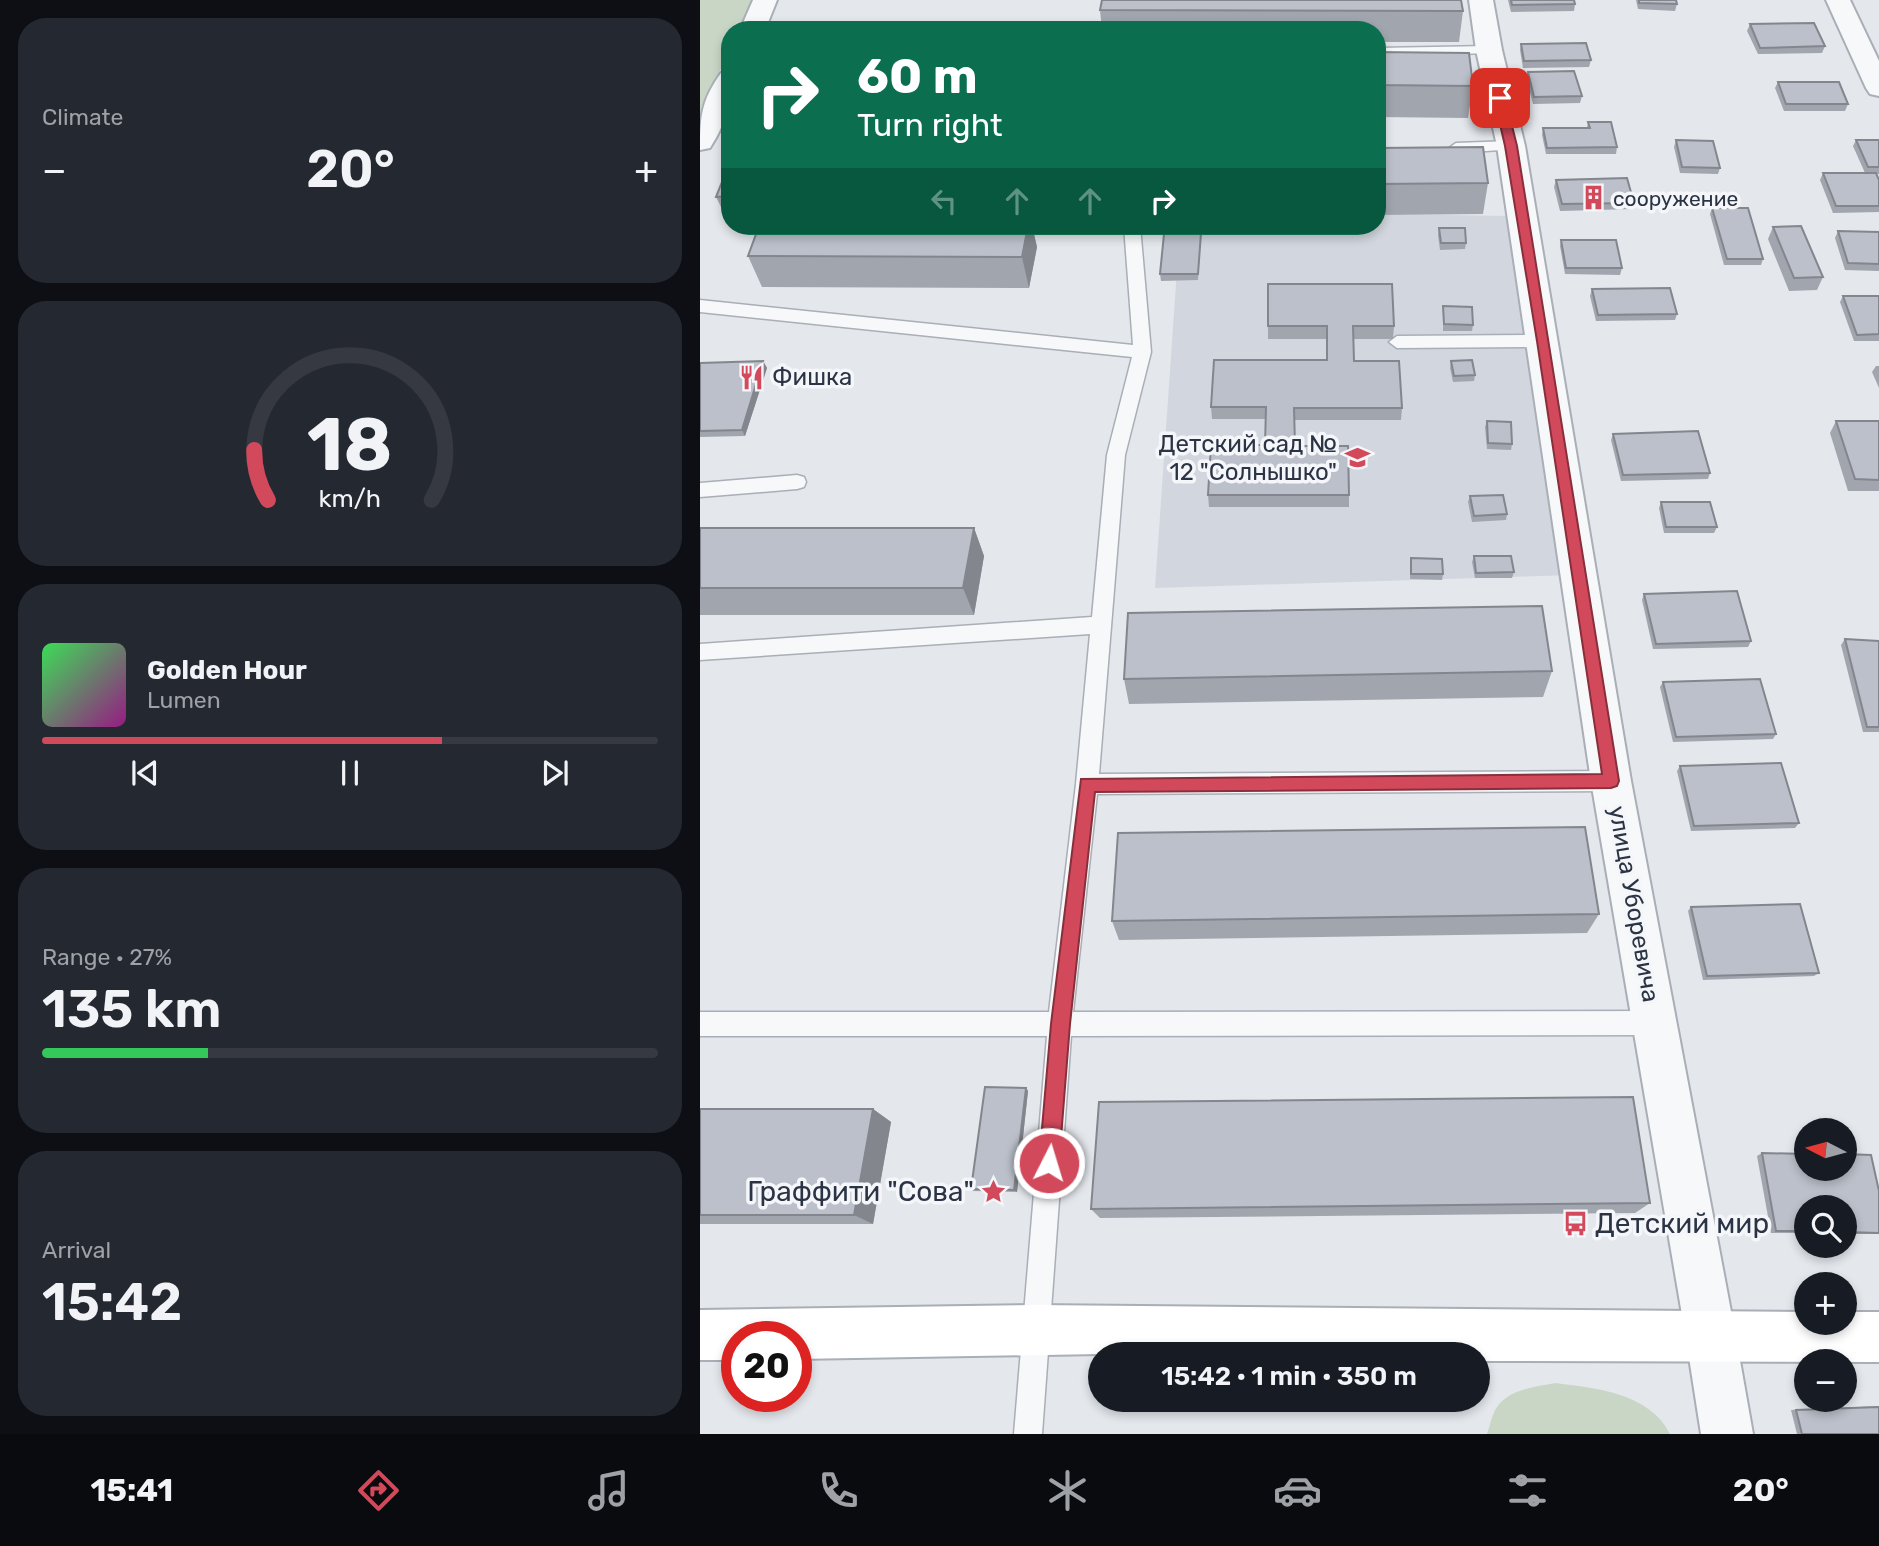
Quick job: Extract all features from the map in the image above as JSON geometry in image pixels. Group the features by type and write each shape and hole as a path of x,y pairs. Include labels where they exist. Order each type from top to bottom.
{"main road":[{"path":"700,1335 1035,1330 1711,1338 1879,1337"}],"street":[{"path":"756,21 765,0"},
{"name":"улица Уборевича","path":"1481,0 1489,50 1511,146 1611,781 1727,1434"},
{"path":"1838,0 1879,88"},
{"path":"700,142 721,97"}],"lane":[{"path":"1386,52 1489,50"},
{"path":"1444,148 1511,146"},
{"path":"1028,1434 1060,1024 1087,784 1116,455 1142,352 1133,235"},
{"path":"700,306 1142,352"},
{"path":"1396,342 1543,341"},
{"path":"700,490 797,482"},
{"path":"700,652 1100,625"},
{"path":"1087,784 1611,781"},
{"path":"700,1024 1656,1023"}],"shaded area":[{"name":"Детский сад № 12 \"Солнышко\"","path":"1386,214 1508,216 1571,575 1155,588 1179,235 1386,235"}],"green space":[{"path":"700,0 751,0 746,21 721,21 721,69 700,138"},
{"path":"1555,1383 1587,1387 1635,1401 1661,1420 1670,1434 1487,1434 1495,1410 1508,1396"}],"building":[{"path":"1102,0 1461,0 1463,11 1100,10"},
{"path":"1511,0 1574,0 1575,4 1512,5"},
{"path":"1639,0 1676,0 1677,4 1639,3"},
{"path":"1814,23 1825,46 1760,48 1750,24"},
{"path":"1586,43 1591,60 1524,61 1521,44"},
{"path":"1386,52 1469,53 1473,86 1386,85"},
{"path":"1574,71 1582,96 1534,97 1528,72"},
{"path":"1778,82 1839,82 1848,104 1786,104"},
{"path":"1588,122 1611,122 1617,147 1547,148 1543,128 1590,128"},
{"path":"1676,140 1713,141 1720,168 1682,167"},
{"path":"1856,140 1879,140 1879,167 1868,167"},
{"path":"1483,147 1488,183 1386,184 1386,148"},
{"path":"1823,173 1876,173 1879,180 1879,206 1836,206"},
{"name":"сооружение","path":"1627,178 1634,203 1562,204 1556,180"},
{"path":"1712,208 1748,208 1763,259 1727,259"},
{"path":"1801,226 1823,277 1794,278 1773,227"},
{"path":"1439,228 1465,228 1466,243 1441,243"},
{"path":"1838,231 1879,232 1879,264 1848,263"},
{"path":"756,235 1026,235 1022,257 748,256"},
{"path":"1164,235 1201,235 1198,274 1160,274"},
{"path":"1561,240 1616,240 1622,268 1566,268"},
{"path":"1268,284 1392,284 1394,326 1353,326 1354,361 1399,361 1402,408 1294,408 1295,446 1348,446 1349,495 1208,495 1211,445 1265,445 1266,407 1211,407 1214,360 1327,360 1327,326 1268,326"},
{"path":"1670,288 1677,314 1598,315 1592,289"},
{"path":"1843,296 1879,296 1879,334 1857,335"},
{"path":"1443,306 1472,307 1473,325 1444,324"},
{"path":"1472,360 1475,375 1454,376 1451,361"},
{"path":"763,361 742,430 700,431 700,363"},
{"path":"1487,421 1511,422 1512,444 1488,443"},
{"path":"1836,421 1879,421 1879,480 1855,479"},
{"path":"1698,431 1710,473 1623,475 1613,434"},
{"path":"1503,495 1507,514 1474,516 1470,496"},
{"path":"1661,502 1710,502 1717,527 1666,527"},
{"path":"700,528 974,528 963,588 700,588"},
{"path":"1474,556 1511,556 1514,572 1476,573"},
{"path":"1411,558 1442,559 1443,574 1411,574"},
{"path":"1737,591 1751,641 1656,644 1644,594"},
{"path":"1542,606 1552,671 1124,679 1128,613"},
{"path":"1845,639 1879,641 1879,727 1867,727"},
{"path":"1760,679 1776,734 1676,737 1663,682"},
{"path":"1781,763 1799,823 1694,826 1680,766"},
{"path":"1585,827 1599,914 1112,921 1118,833"},
{"path":"1800,904 1819,973 1707,976 1691,907"},
{"path":"985,1087 1026,1088 1014,1190 971,1189"},
{"path":"1633,1097 1650,1203 1091,1209 1099,1102"},
{"path":"700,1109 873,1109 854,1215 700,1215"},
{"path":"1762,1153 1794,1154 1794,1181 1857,1181 1857,1154 1871,1155 1879,1191 1879,1233 1857,1232 1857,1195 1794,1195 1794,1231 1776,1231"},
{"path":"1879,1407 1879,1434 1802,1434 1796,1412 1857,1412 1857,1408"}],"place":[{"name":"сооружение","path":"1593,198"},
{"name":"Фишка","path":"752,377"},
{"name":"Детский сад № 12 \"Солнышко\"","path":"1357,458"},
{"name":"Граффити \"Сова\"","path":"994,1191"},
{"name":"Детский мир","path":"1575,1223"}],"route":[{"path":"1049,1163 1060,1024 1087,784 1611,781 1543,341 1511,146 1500,98"}]}
